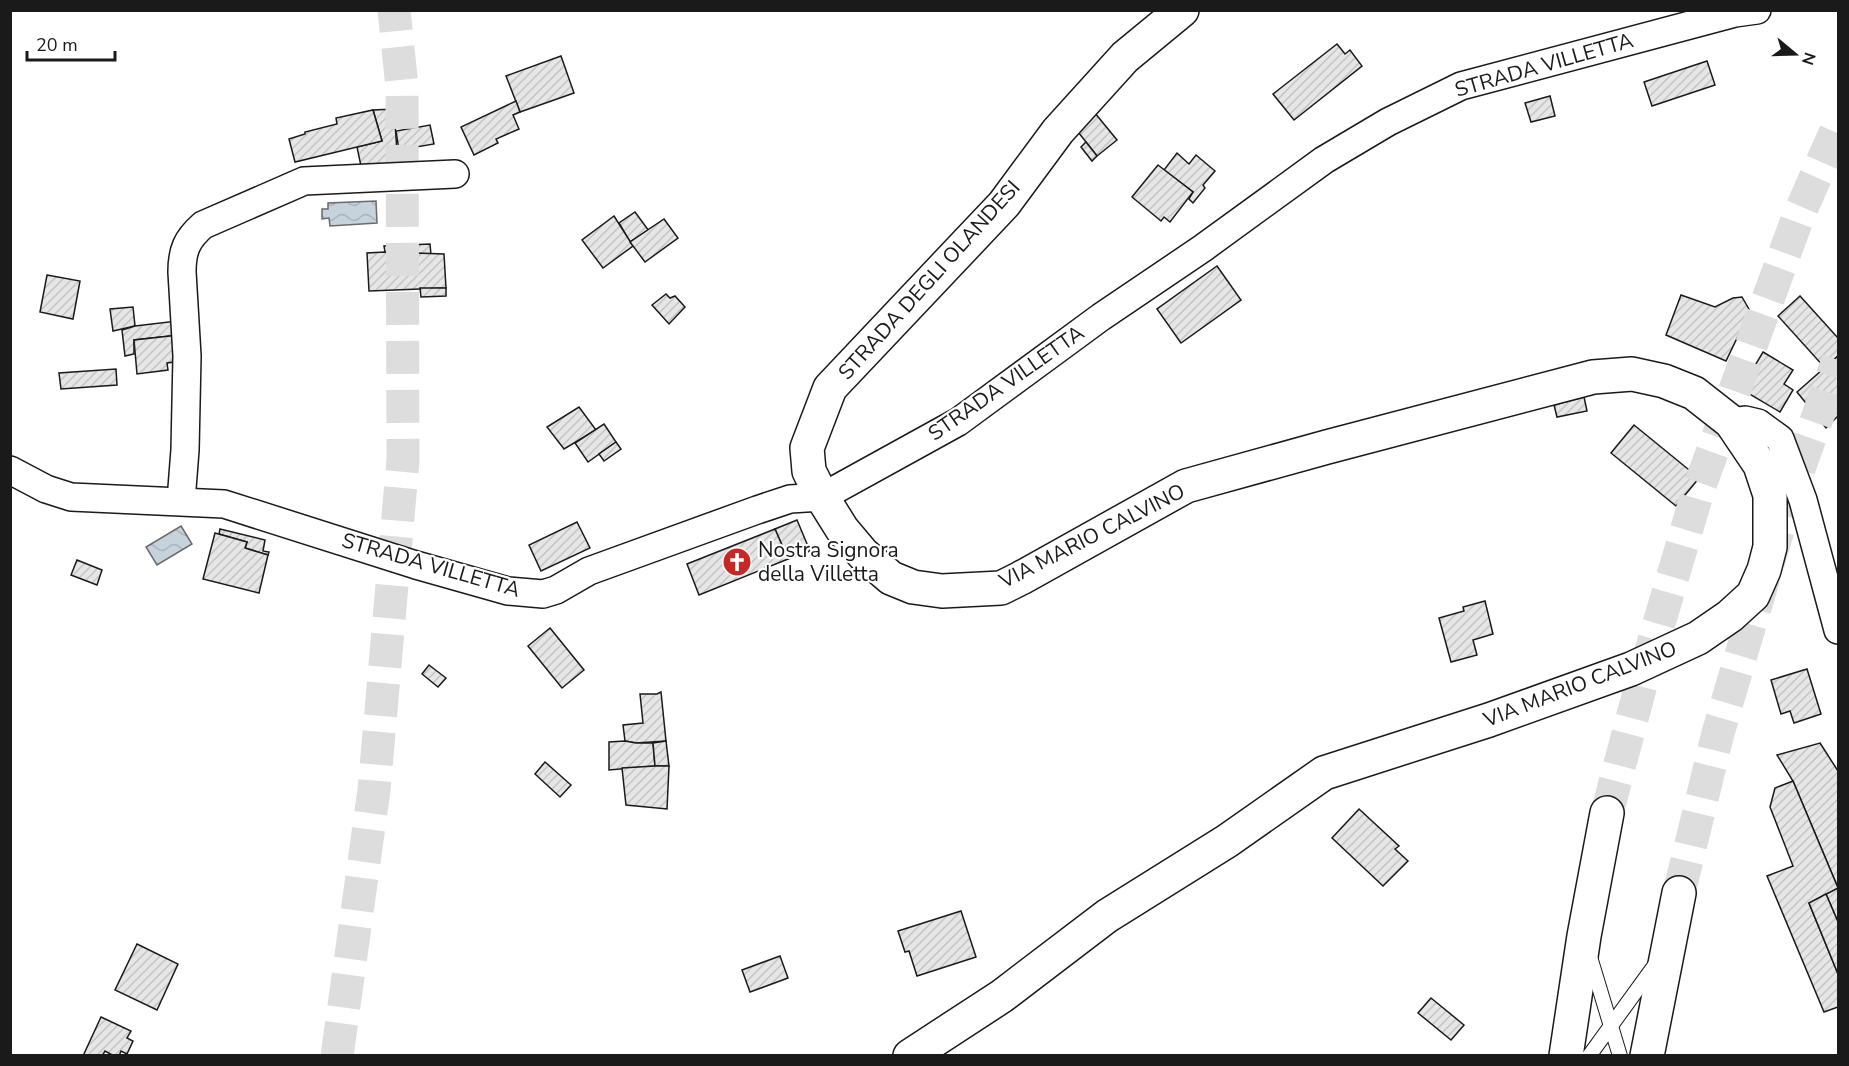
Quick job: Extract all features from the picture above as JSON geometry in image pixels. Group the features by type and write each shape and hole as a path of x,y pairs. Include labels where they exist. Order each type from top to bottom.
{"main road":[{"name":"STRADA DEGLI OLANDESI","path":"822,497 809,471 807,448 830,388 1004,204 1058,131 1125,57 1182,10"},
{"name":"VIA MARIO CALVINO","path":"822,497 842,529 863,554 891,578 913,587 942,591 1001,588 1186,486 1593,377 1632,375 1664,381 1694,393 1731,422 1760,465 1770,495 1770,547 1764,570 1753,595 1730,616 1698,638 1631,669 1489,720 1324,773 1227,841 1107,916 1002,996 910,1056"},
{"path":"1566,1056 1584,936 1607,813"},
{"path":"1647,1056 1679,893"}],"street":[{"name":"STRADA VILLETTA","path":"10,470 46,489 71,497 225,504 416,565 508,591 543,594 556,590 589,571 757,510 790,499 822,497 958,422 1101,317 1203,249 1324,160 1388,122 1461,86 1724,15 1757,10"},
{"path":"181,501 187,357 183,319 182,258 192,235 203,225 304,181 455,174"},
{"path":"1731,422 1745,420 1758,423 1780,439 1803,500 1839,630"}],"lane":[{"path":"1584,936 1620,1056"},
{"path":"1589,1056 1668,949"}],"water":[{"path":"376,201 377,223 330,226 329,218 322,219 322,209 328,209 328,203"},
{"path":"181,526 192,544 157,565 146,547"}],"building":[{"path":"1337,44 1345,54 1350,50 1362,66 1294,120 1273,94"},
{"path":"561,56 574,93 520,112 506,76"},
{"path":"1707,61 1715,85 1652,106 1644,82"},
{"path":"1550,96 1555,116 1531,122 1525,103"},
{"path":"516,101 520,112 513,115 519,129 496,139 498,143 474,155 461,127"},
{"path":"1090,107 1117,140 1097,156 1071,123"},
{"path":"394,109 398,165 361,166 357,147 382,141 373,110"},
{"path":"373,110 382,141 295,162 289,139 305,134 305,132 337,124 336,118"},
{"path":"430,125 434,144 399,150 396,131"},
{"path":"1086,142 1097,156 1092,161 1081,147"},
{"path":"1177,153 1189,164 1196,155 1215,171 1203,185 1205,188 1193,203 1189,199 1193,192 1164,170"},
{"path":"1158,165 1193,192 1170,222 1164,217 1161,221 1132,197"},
{"path":"635,212 649,231 630,242 619,223"},
{"path":"614,216 633,246 603,268 582,240"},
{"path":"664,219 678,238 645,262 630,242"},
{"path":"430,244 431,255 385,252 384,246"},
{"path":"367,253 444,254 446,288 369,291"},
{"path":"1217,266 1241,300 1181,343 1157,309"},
{"path":"47,275 80,281 73,319 40,312"},
{"path":"420,288 446,288 446,296 421,297"},
{"path":"666,294 670,298 675,296 685,307 669,324 652,305"},
{"path":"1681,295 1715,307 1733,298 1742,297 1750,311 1726,361 1666,335"},
{"path":"1800,296 1838,338 1838,356 1825,368 1778,316"},
{"path":"133,307 135,326 113,331 110,309"},
{"path":"177,321 179,335 134,340 134,354 125,356 122,330 135,326"},
{"path":"179,335 182,361 167,363 168,370 137,374 134,340"},
{"path":"1763,352 1793,370 1784,384 1793,390 1780,412 1741,389"},
{"path":"1838,356 1838,416 1826,428 1797,392"},
{"path":"116,369 117,385 61,389 59,373"},
{"path":"1584,397 1587,411 1557,417 1554,405"},
{"path":"579,407 596,430 564,449 547,427"},
{"path":"604,424 616,442 588,462 575,443"},
{"path":"1634,425 1699,478 1676,506 1611,453"},
{"path":"616,442 621,449 604,461 599,454"},
{"path":"797,520 810,551 788,559 775,529"},
{"path":"577,522 590,548 541,571 529,545"},
{"path":"220,529 265,540 263,551 269,552 268,555 245,548 247,542 219,534"},
{"name":"Nostra Signora della Villetta","path":"775,529 788,559 699,595 687,564"},
{"path":"215,533 247,542 245,548 268,555 259,593 203,579"},
{"path":"77,560 102,570 97,585 71,575"},
{"path":"1485,601 1493,634 1473,640 1477,655 1451,662 1439,618 1464,611 1463,607"},
{"path":"550,628 584,670 562,688 528,646"},
{"path":"429,665 446,678 438,687 422,674"},
{"path":"1807,669 1821,714 1794,723 1790,711 1781,714 1771,680"},
{"path":"661,692 666,741 636,743 625,741 623,725 643,723 640,694"},
{"path":"666,741 669,766 655,766 653,743"},
{"path":"609,742 653,743 655,766 609,770"},
{"path":"1820,743 1838,771 1838,888 1793,781 1777,755"},
{"path":"545,762 571,785 560,797 535,774"},
{"path":"669,766 667,809 626,805 622,768"},
{"path":"1793,781 1838,888 1809,903 1838,974 1838,1007 1824,1012 1767,876 1793,866 1770,807 1775,788"},
{"path":"1359,809 1399,846 1395,849 1408,861 1383,886 1332,838"},
{"path":"1838,888 1838,922 1826,894"},
{"path":"1826,894 1838,922 1838,974 1809,903"},
{"path":"961,911 976,957 917,976 909,951 905,952 898,931"},
{"path":"137,944 178,964 157,1010 115,990"},
{"path":"780,956 788,978 750,992 742,970"},
{"path":"1431,998 1464,1025 1451,1040 1418,1013"},
{"path":"101,1017 131,1031 127,1038 133,1041 127,1054 121,1051 119,1056 114,1056 105,1051 102,1056 83,1056"}],"tunnel":[{"path":"337,1056 374,790 403,460 402,87 394,10"},
{"path":"1607,813 1642,681 1698,491 1798,217 1838,126"},
{"path":"1679,893 1718,733 1783,513 1838,360"}],"place":[{"name":"Nostra Signora della Villetta","path":"737,562"}]}
